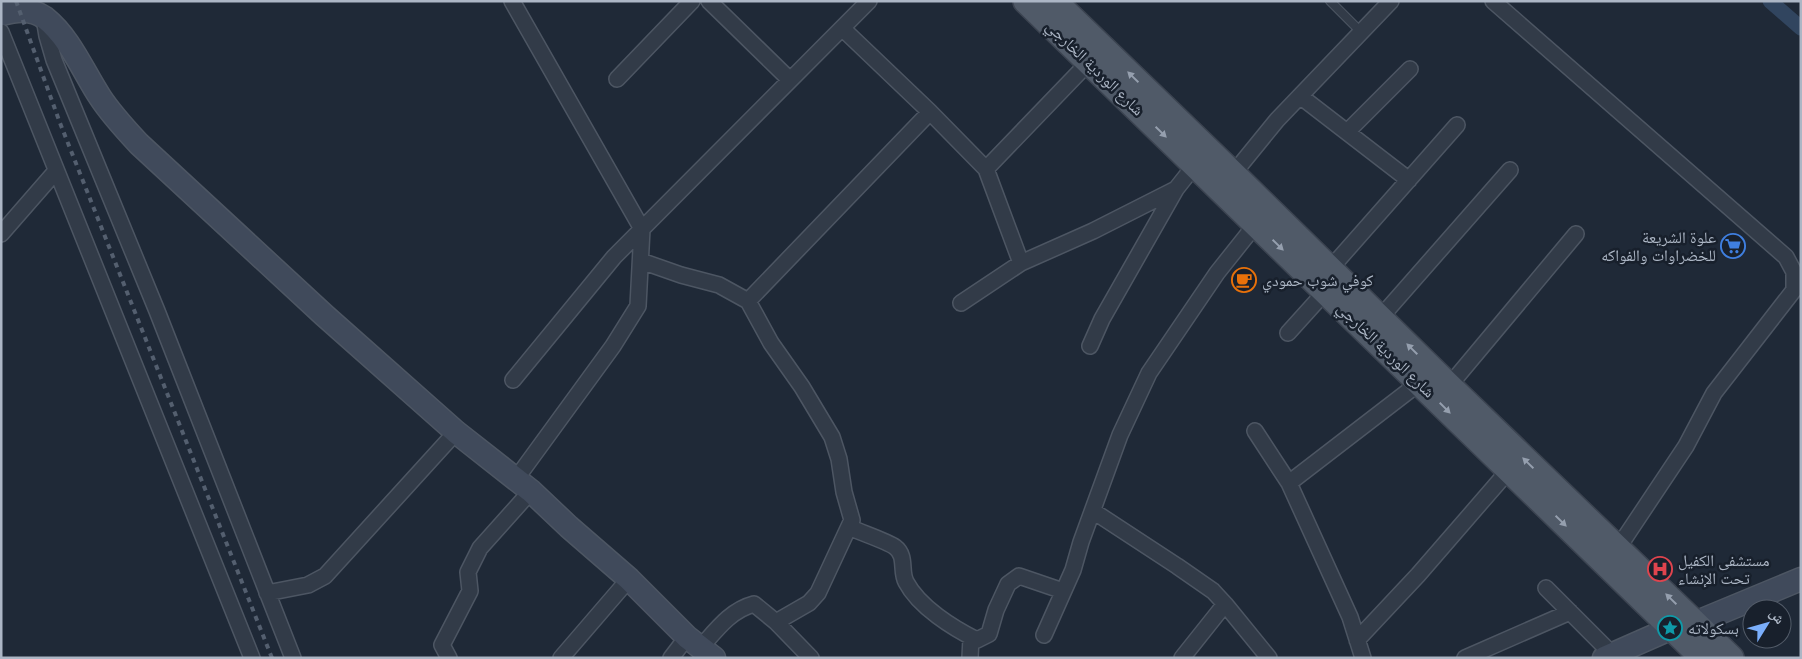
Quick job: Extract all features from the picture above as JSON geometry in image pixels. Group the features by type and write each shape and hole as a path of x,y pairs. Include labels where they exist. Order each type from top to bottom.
{"main road":[{"name":"شارع الوردية الخارجي","path":"1036,3 1089,62 1256,224 1380,318 1618,548 1683,625 1703,658"},
{"name":"شارع الوردية الخارجي","path":"1036,3 1233,174 1419,383 1509,470 1683,625 1731,658"}],"street":[{"path":"617,79 692,1"},
{"path":"709,1 790,80"},
{"path":"513,380 614,257 869,1"},
{"path":"1233,174 1265,134 1392,1"},
{"path":"1492,1 1786,257 1794,272 1794,290 1714,393 1686,446 1618,548"},
{"path":"449,658 442,645 470,590 468,572 480,548 523,485 638,306 642,229 513,2"},
{"path":"1,14 19,9 32,12 44,18 62,36 100,97 139,144 324,315 456,432 523,485 629,579 701,647"},
{"path":"44,18 54,60 157,310 293,658"},
{"path":"843,29 930,112 986,169 1021,263"},
{"path":"1,32 5,54 56,171 252,658"},
{"path":"986,169 1089,62"},
{"path":"1347,132 1410,69"},
{"path":"1300,96 1409,180"},
{"path":"748,301 930,112"},
{"path":"1288,333 1328,280 1409,180 1458,125"},
{"path":"1090,346 1102,319 1176,190 1195,165"},
{"path":"1380,318 1510,170"},
{"path":"1,234 56,171"},
{"path":"961,303 1021,263 1093,231 1176,190"},
{"path":"1044,635 1073,570 1120,435 1150,373 1217,272 1256,224"},
{"path":"1449,386 1576,234"},
{"path":"640,261 719,285 748,301 771,343 802,387 832,437 839,459 844,492 852,520 818,593 809,603 776,622"},
{"path":"1288,483 1419,383"},
{"path":"1255,431 1288,483 1350,617 1363,658"},
{"path":"267,593 308,584 325,576 456,432"},
{"path":"1357,640 1418,575 1509,470"},
{"path":"1092,511 1177,566 1213,592 1226,604 1269,658"},
{"path":"849,527 895,547 902,556 905,581 915,594 948,625 977,640 989,634 996,610 1008,584 1019,576 1062,591"},
{"path":"560,658 629,579"},
{"path":"1546,588 1570,612 1607,657 1801,579"},
{"path":"671,658 701,647 728,617 743,607 754,604 776,622 811,658"},
{"path":"1182,658 1226,604"},
{"path":"1464,658 1570,612"},
{"path":"970,658 971,637"}],"lane":[{"path":"1330,1 1361,32"}],"waterway":[{"path":"1770,1 1801,28"}],"railway":[{"path":"16,1 60,123 272,658"}],"place":[{"name":"علوة الشريعة للخضراوات والفواكه","path":"1733,246"},
{"name":"كوفي شوب حمودي","path":"1244,280"},
{"name":"مستشفى الكفيل تحت الإنشاء","path":"1660,569"},
{"name":"بسكولاته","path":"1670,628"}]}
